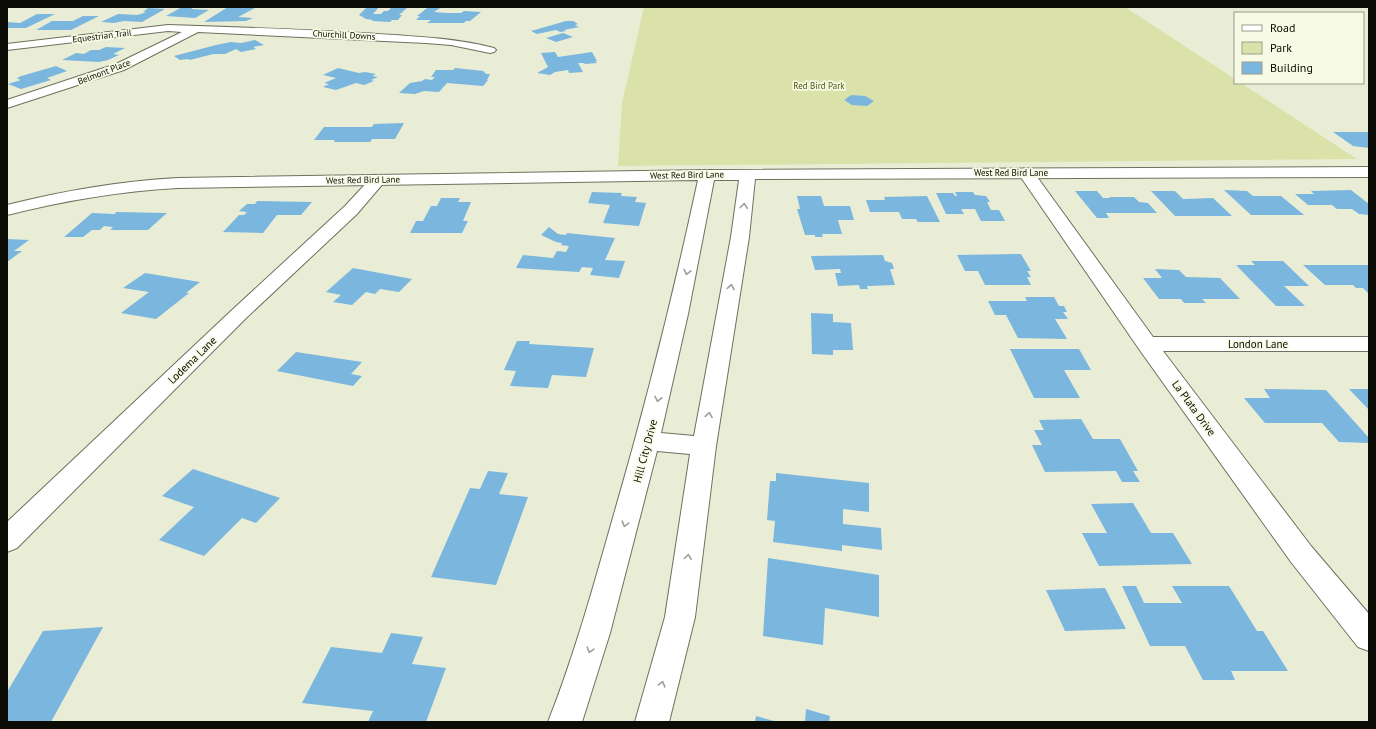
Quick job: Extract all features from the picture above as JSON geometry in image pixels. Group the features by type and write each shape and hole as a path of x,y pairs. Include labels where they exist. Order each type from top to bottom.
{"street":[{"name":"Equestrian Trail","path":"7,47 25,46 153,29 197,28"},
{"name":"Churchill Downs","path":"197,28 426,40 451,42 490,50"},
{"name":"Belmont Place","path":"7,104 120,67 197,28"},
{"name":"West Red Bird Lane","path":"7,210 74,196 152,184 707,175 1369,172"},
{"name":"La Plata Drive","path":"1026,173 1147,344 1301,554 1369,637"},
{"name":"Hill City Drive","path":"565,722 581,681 648,441 694,242 707,175"},
{"path":"652,722 680,617 704,446 740,237 748,175"},
{"name":"Lodema Lane","path":"7,540 238,315 351,210 378,180"},
{"name":"London Lane","path":"1147,344 1369,344"},
{"path":"648,441 704,446"}],"green space":[{"name":"Red Bird Park","path":"644,7 1125,7 1234,78 1234,84 1243,84 1357,159 618,166 622,103"}],"building":[{"path":"182,7 194,7 191,9 209,10 195,18 166,16"},
{"path":"228,7 257,7 238,17 253,18 246,21 204,22"},
{"path":"367,7 379,7 373,14 381,14 384,11 388,11 392,7 407,8 399,15 402,15 398,20 392,20 390,22 372,21 373,20 366,19 359,15"},
{"path":"148,8 165,9 142,22 101,22 118,14 137,15 144,13 146,12 143,12"},
{"path":"427,8 440,8 434,12 447,13 461,13 464,11 481,12 470,21 466,21 464,23 427,23 431,20 416,20 420,16 417,16"},
{"path":"37,14 55,14 26,28 7,28 7,22 20,23"},
{"path":"83,16 99,16 71,30 36,30 52,21 73,21"},
{"path":"566,21 573,21 578,24 575,25 579,27 560,32 556,30 537,34 531,31"},
{"path":"563,33 573,37 556,42 546,38"},
{"path":"255,40 264,45 253,47 256,49 241,52 236,49 225,54 213,54 190,60 180,60 174,56 231,42 241,43"},
{"path":"106,47 125,48 113,54 119,55 99,62 62,60 76,53 84,54 91,50 99,50"},
{"path":"555,52 558,57 592,52 597,63 578,63 583,72 569,73 568,70 555,72 550,75 537,73 548,67 541,53"},
{"path":"56,66 67,71 47,78 51,80 21,89 8,84 21,80 16,78 19,78 18,77"},
{"path":"338,68 359,73 365,72 376,74 372,76 378,77 371,80 374,81 364,85 356,83 336,90 323,87 329,84 324,83 336,78 323,75"},
{"path":"455,68 484,71 483,72 486,73 485,74 490,74 488,80 483,86 447,83 439,92 424,91 415,94 399,93 410,83 425,79 432,80 435,77 431,77 436,70 453,70"},
{"path":"851,95 865,96 874,101 867,106 852,105 844,100"},
{"path":"404,123 395,139 372,139 370,142 334,142 335,140 314,140 324,127 372,127 374,124"},
{"path":"1333,132 1368,132 1369,148 1353,146"},
{"path":"1224,190 1247,191 1253,196 1281,196 1304,215 1251,215"},
{"path":"1351,190 1369,204 1369,215 1359,214 1352,209 1337,209 1332,205 1308,205 1295,194 1314,194 1311,191"},
{"path":"1075,191 1097,191 1103,198 1134,197 1139,202 1148,203 1157,213 1106,213 1109,218 1097,218"},
{"path":"1151,191 1175,191 1183,199 1213,198 1232,216 1175,216"},
{"path":"592,192 622,193 621,196 637,197 635,202 646,203 639,226 603,223 610,205 588,203"},
{"path":"955,192 973,192 975,195 986,196 990,202 987,202 991,210 999,210 1005,221 981,221 975,209 961,209 964,214 946,214 936,193 953,193 957,196"},
{"path":"797,196 821,196 824,206 850,206 854,220 838,220 842,234 822,234 823,237 805,235 797,209 800,209"},
{"path":"927,196 940,222 918,222 916,219 902,219 899,212 870,212 866,200 885,200 884,197"},
{"path":"441,198 460,198 458,202 471,202 463,221 468,221 462,233 410,233 416,221 423,221 431,206 437,206"},
{"path":"257,201 312,202 301,215 277,215 263,233 223,232 239,215 244,215 247,212 239,211 247,204 255,204"},
{"path":"116,212 167,213 148,230 110,230 113,227 104,226 100,230 92,230 83,237 64,237 92,213 115,214"},
{"path":"549,227 558,234 566,235 567,233 615,238 605,260 625,261 619,278 590,275 593,268 582,267 579,272 516,268 523,255 553,258 557,251 566,252 569,246 561,245 562,243 556,242 541,235"},
{"path":"7,239 29,240 14,251 22,251 7,262"},
{"path":"1021,254 1031,271 1027,271 1031,277 1027,277 1031,285 985,285 978,271 965,271 957,255"},
{"path":"883,255 885,261 892,263 894,269 890,269 895,285 867,286 868,289 860,289 859,285 838,286 835,273 841,273 840,269 815,270 811,256"},
{"path":"1251,261 1283,261 1309,286 1284,286 1305,306 1276,306 1236,265 1255,265"},
{"path":"1303,265 1368,265 1369,294 1363,288 1356,288 1353,285 1325,285"},
{"path":"353,268 412,279 399,292 380,289 375,294 366,292 352,305 333,302 341,295 326,292"},
{"path":"1155,269 1179,270 1186,277 1220,278 1240,299 1202,299 1206,303 1184,303 1181,299 1159,299 1143,278 1162,278"},
{"path":"145,273 200,282 186,293 189,293 156,319 121,313 149,292 123,288"},
{"path":"1025,297 1054,297 1059,306 1064,306 1067,312 1063,312 1068,319 1055,319 1067,339 1018,338 1006,315 995,315 988,301 1027,301"},
{"path":"811,313 833,314 833,322 851,323 853,350 833,350 833,355 812,354"},
{"path":"517,341 530,341 529,344 594,348 586,377 552,375 548,388 510,386 516,371 504,370"},
{"path":"1010,349 1079,349 1091,370 1064,370 1080,398 1034,398"},
{"path":"296,352 362,362 351,374 362,376 353,386 277,371"},
{"path":"1264,389 1326,390 1369,438 1369,443 1339,442 1322,423 1265,423 1244,398 1270,398"},
{"path":"1349,389 1369,389 1369,410"},
{"path":"1081,419 1093,439 1120,439 1138,471 1133,471 1140,482 1122,482 1116,471 1045,472 1032,445 1042,445 1034,430 1044,430 1039,420"},
{"path":"193,469 280,498 256,523 242,518 204,556 159,540 194,507 162,496"},
{"path":"488,471 508,473 499,494 528,497 496,585 431,577 470,488 480,489"},
{"path":"776,473 869,483 869,512 843,509 843,524 881,528 882,550 842,545 842,551 773,542 775,521 767,520 770,481 776,481"},
{"path":"1133,503 1151,533 1173,533 1192,564 1099,566 1082,533 1107,533 1091,504"},
{"path":"768,558 879,575 879,617 825,608 823,645 763,636"},
{"path":"1122,586 1136,586 1144,603 1182,603 1172,586 1229,586 1257,631 1263,631 1288,671 1231,671 1235,680 1203,680 1185,646 1150,646"},
{"path":"1105,588 1126,629 1065,631 1046,590"},
{"path":"103,627 51,722 7,722 7,692 43,631"},
{"path":"391,633 423,637 412,664 446,668 426,722 368,722 373,711 302,703 331,647 382,653"},
{"path":"806,709 830,716 829,722 805,722"},
{"path":"756,716 778,722 755,722"}]}
